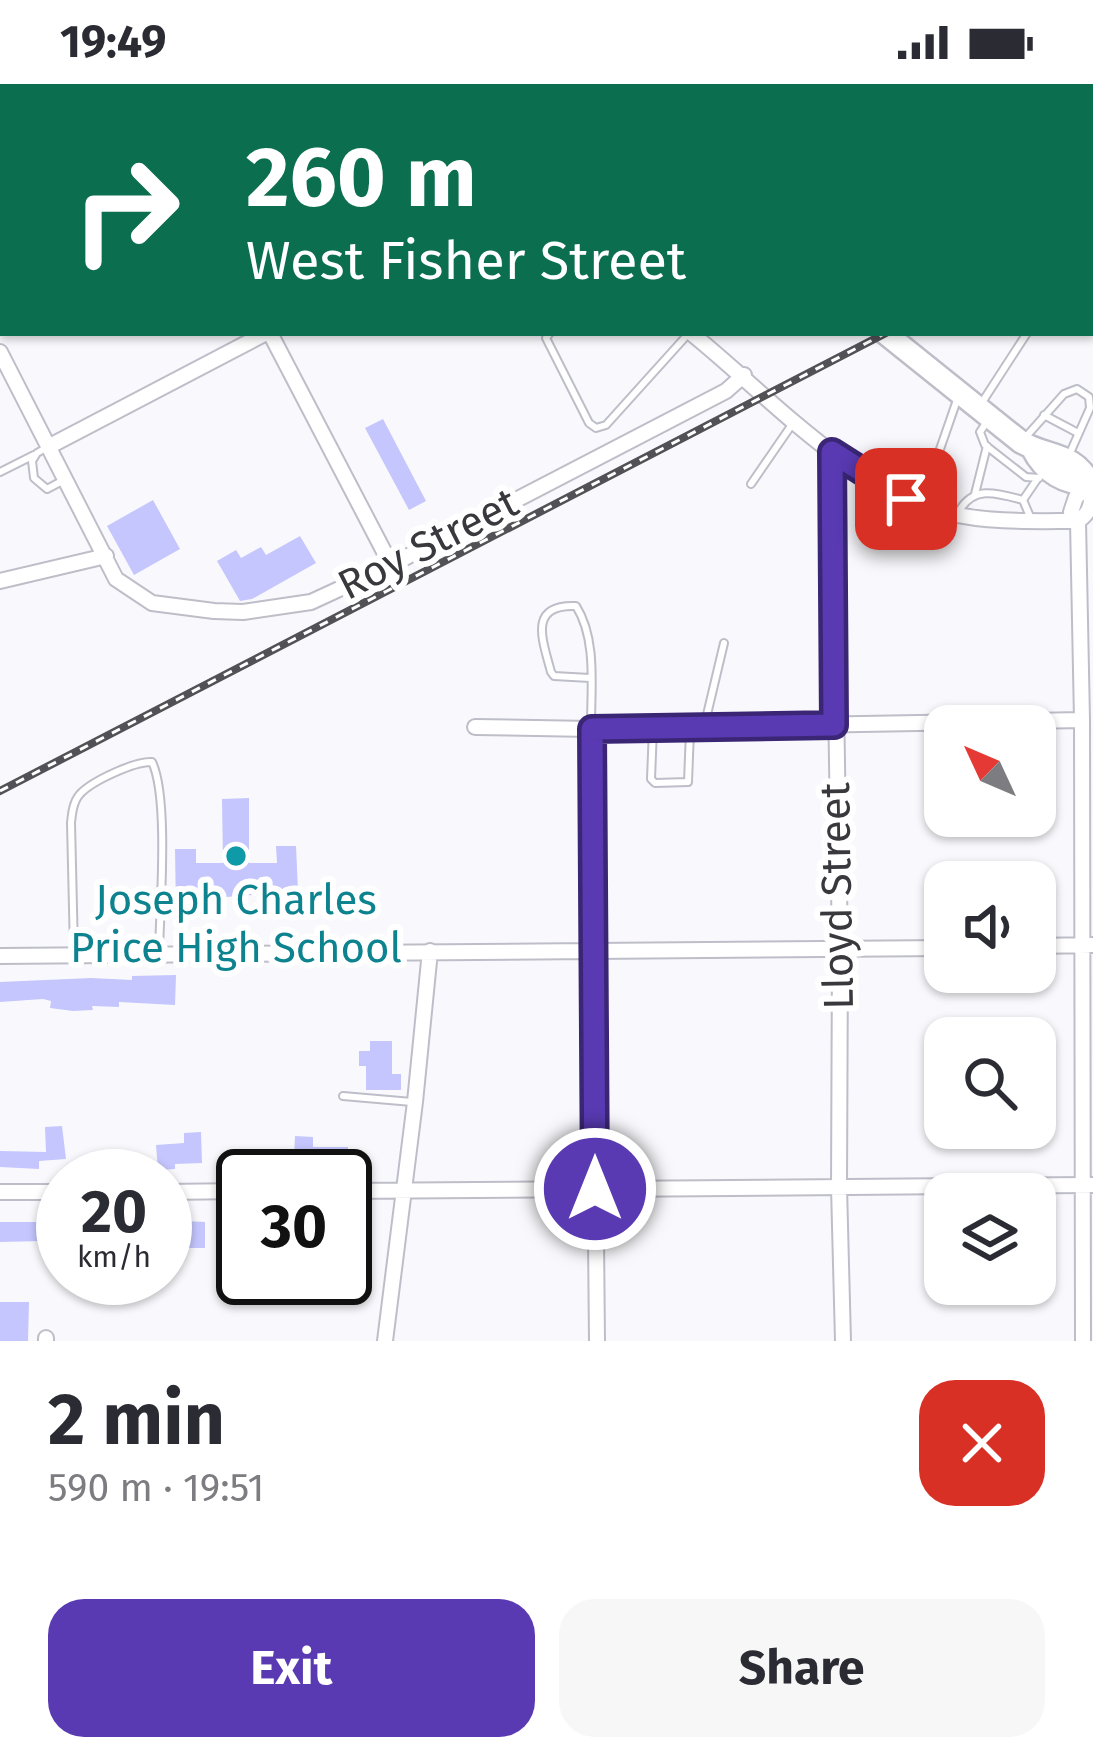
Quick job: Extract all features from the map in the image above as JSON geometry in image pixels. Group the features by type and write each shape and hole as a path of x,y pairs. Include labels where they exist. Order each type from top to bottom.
{"main road":[{"path":"889,336 1027,445 1049,450 1050,469 1085,472 1092,485"}],"street":[{"path":"43,450 262,336"},
{"path":"270,336 391,566"},
{"path":"694,336 832,452 921,504 957,514 1078,521"},
{"name":"Roy Street","path":"0,352 6,377 43,450 65,480 116,579 152,603 243,612 311,602 391,566 726,391 744,376"},
{"name":"Lloyd Street","path":"832,452 843,1341"},
{"path":"1083,1341 1088,945 1078,521 1070,512 1076,497 1092,485"},
{"path":"0,581 106,556"},
{"path":"475,727 1082,720"},
{"path":"592,729 597,1341"},
{"path":"1056,946 1088,945"},
{"path":"0,956 924,948"},
{"path":"385,1341 430,951"},
{"path":"372,1191 1088,1185"},
{"path":"0,1192 36,1192"}],"lane":[{"path":"548,336 589,423 596,428 606,425 687,336"},
{"path":"1025,336 985,412 981,440 1026,477 1050,469"},
{"path":"1023,500 1078,434 1090,408 1089,397 1070,390 1044,415 1027,445"},
{"path":"921,504 960,391"},
{"path":"1044,415 1078,434"},
{"path":"751,484 795,420"},
{"path":"975,494 987,446"},
{"path":"0,472 43,450"},
{"path":"43,450 32,461 34,478 47,489 65,480"},
{"path":"957,514 968,496 975,494 1023,500"},
{"path":"1023,500 1031,520"},
{"path":"590,678 551,672 540,627 549,611 576,605 586,630 590,678 592,729"},
{"path":"653,728 652,782 684,783 690,778 697,727 724,644"},
{"path":"74,955 70,823 74,804 81,792 145,760 152,762 158,782 159,954"},
{"path":"343,1096 415,1102"}],"building":[{"path":"383,419 426,501 409,510 365,428"},
{"path":"153,500 180,549 134,575 107,526"},
{"path":"300,536 316,563 240,601 217,561 236,550 241,558 261,547 266,555"},
{"name":"Joseph Charles Price High School","path":"249,798 249,863 277,863 276,846 296,846 299,913 277,913 277,893 197,894 197,912 176,912 175,849 196,849 196,863 223,863 222,799"},
{"path":"176,975 175,1005 119,1002 119,1007 73,1011 50,1008 51,1001 43,999 0,1002 0,982"},
{"path":"370,1041 392,1041 392,1074 401,1074 401,1090 366,1090 366,1066 359,1066 359,1051 370,1051"},
{"path":"62,1126 65,1149 46,1149 45,1127"},
{"path":"201,1132 202,1163 192,1163 192,1149 156,1149 156,1145 184,1143 184,1133"},
{"path":"295,1136 313,1137 313,1147 348,1147 348,1149 294,1149"},
{"path":"0,1151 36,1152 36,1169 0,1167"},
{"path":"192,1221 205,1222 205,1248 192,1248"},
{"path":"0,1222 36,1222 36,1241 0,1242"},
{"path":"0,1302 29,1302 28,1341 0,1341"}],"railway":[{"path":"0,791 880,336"}],"place":[{"name":"Joseph Charles Price High School","path":"236,856"}],"route":[{"path":"595,1189 592,729 834,725 832,452 906,499"}]}
